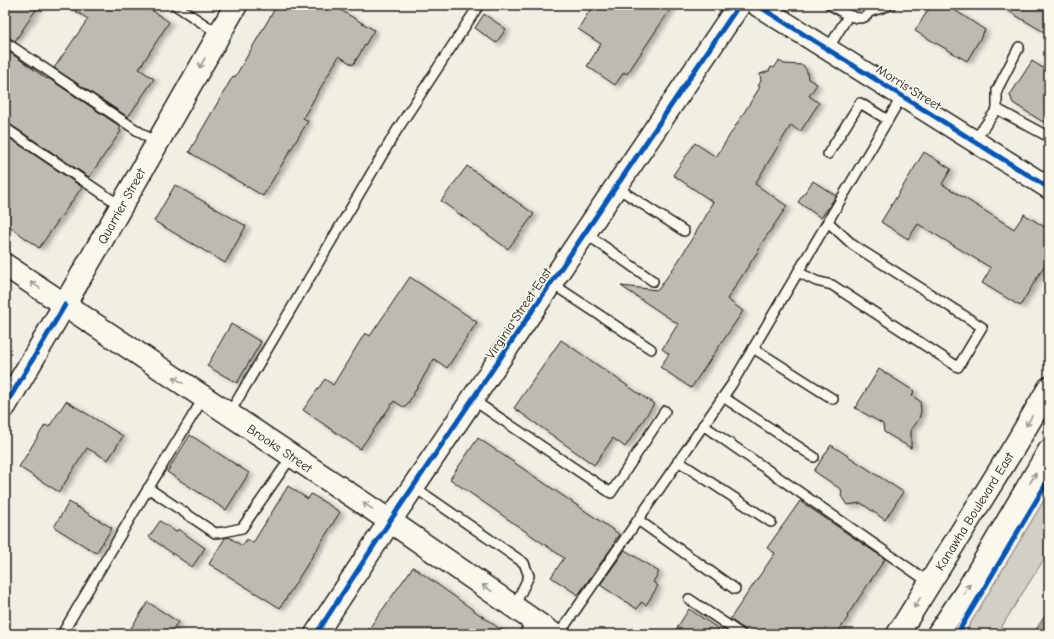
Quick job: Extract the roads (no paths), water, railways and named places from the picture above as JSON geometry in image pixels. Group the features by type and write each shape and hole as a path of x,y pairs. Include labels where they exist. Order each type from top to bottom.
{"main road":[{"name":"Quarrier Street","path":"5,406 65,305 120,206 236,5"},
{"name":"Virginia Street East","path":"316,634 390,521 739,5"},
{"name":"Brooks Street","path":"5,265 390,521 514,607 529,627 553,634"},
{"name":"Kanawha Boulevard East","path":"898,634 1049,388"},
{"path":"938,634 966,592 1049,451"}],"street":[{"name":"Morris Street","path":"757,5 1049,188"}],"lane":[{"path":"175,5 219,34"},
{"path":"229,414 397,130 480,5"},
{"path":"830,5 848,16 861,18 865,17 871,8 891,5"},
{"path":"828,49 848,16"},
{"path":"5,42 156,143"},
{"path":"974,141 997,109 997,90 1019,47"},
{"path":"559,634 723,397 902,96"},
{"path":"828,154 860,103 888,120"},
{"path":"997,109 1049,137"},
{"path":"5,128 120,206"},
{"path":"616,187 684,231"},
{"path":"798,272 816,281 832,285 958,367 982,327 853,245 828,222"},
{"path":"585,233 653,281"},
{"path":"551,283 651,349"},
{"path":"753,348 833,399"},
{"path":"62,634 148,488 204,397"},
{"path":"723,397 814,457"},
{"path":"473,400 611,493 665,411"},
{"path":"703,425 930,583"},
{"path":"148,488 215,533 224,532 242,528 292,456"},
{"path":"678,461 771,522"},
{"path":"414,487 524,563 529,576 514,607"},
{"path":"638,520 735,589"},
{"path":"688,598 741,634"}]}
